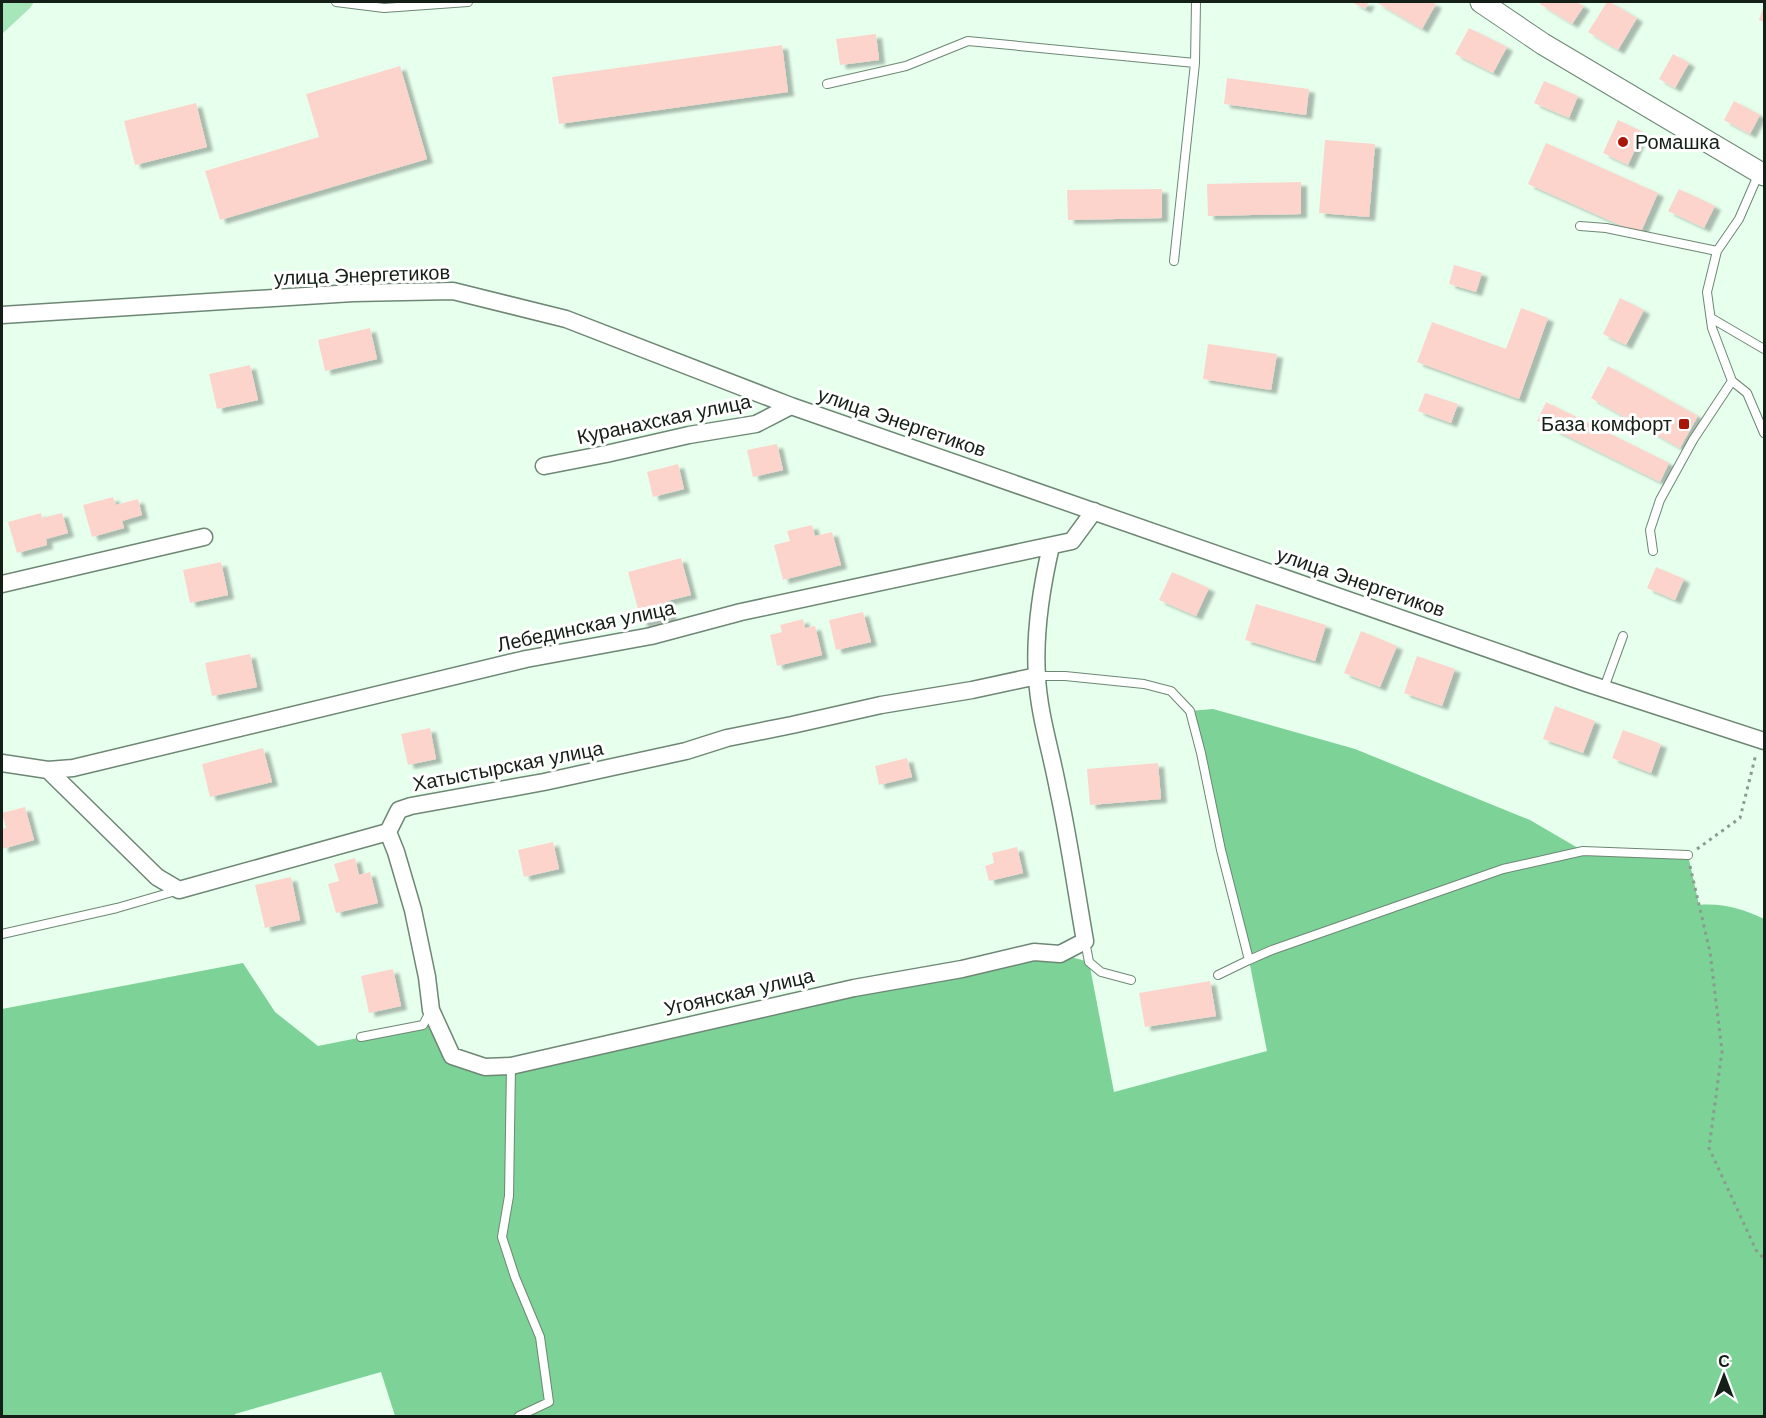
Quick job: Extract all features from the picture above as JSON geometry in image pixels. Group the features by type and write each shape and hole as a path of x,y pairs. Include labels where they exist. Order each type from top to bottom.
{"street":[{"path":"1481,2 1544,44 1762,174"},
{"name":"улица Энергетиков","path":"2,315 353,293 453,291 566,319 791,406 1217,555 1762,741"},
{"name":"Куранахская улица","path":"544,466 689,435 756,424 791,406"},
{"name":"Лебединская улица","path":"2,763 48,770 73,768 526,659 651,636 741,612 1051,546 1072,541 1094,511"},
{"path":"2,584 204,537"},
{"path":"1051,546 1042,592 1037,640 1040,713 1053,760 1066,824 1085,941"},
{"name":"Хатыстырская улица","path":"388,832 399,810 411,806 686,751 727,738 881,705 972,690 1037,676"},
{"path":"48,770 157,877 179,890 388,832"},
{"name":"Угоянская улица","path":"388,832 413,910 427,977 431,1010 452,1056 485,1067 511,1066 854,988 962,969 1034,952 1060,954 1085,941"}],"lane":[{"path":"336,2 384,8 468,2"},
{"path":"1174,261 1195,63 1196,2"},
{"path":"827,84 906,66 968,40 1195,63"},
{"path":"1762,174 1739,219 1717,251 1707,292 1712,328 1732,381 1747,393 1764,433"},
{"path":"1580,226 1606,228 1717,251"},
{"path":"1710,318 1764,349"},
{"path":"1653,551 1650,530 1660,500 1693,440 1732,381"},
{"path":"1604,688 1623,636"},
{"path":"1037,676 1065,676 1144,684 1171,691 1190,711 1202,753 1226,871 1249,960"},
{"path":"1218,975 1272,950 1503,869 1583,851 1688,855"},
{"path":"2,934 117,908 179,890"},
{"path":"1085,941 1089,962 1101,972 1131,980"},
{"path":"361,1037 423,1025 431,1010"},
{"path":"511,1066 509,1196 502,1237 515,1277 540,1337 549,1402 519,1416"}],"path":[{"path":"1762,741 1740,818 1688,855 1710,952 1722,1051 1710,1148 1756,1250 1764,1259"}],"green space":[{"path":"2,2 34,2 2,34"},
{"path":"1213,709 1355,749 1530,820 1583,851 1688,855 1699,905 1733,908 1764,919 1764,1416 395,1416 381,1372 235,1414 235,1416 2,1416 2,1009 243,963 275,1012 318,1046 423,1025 431,1010 452,1056 485,1067 1060,954 1089,962 1114,1092 1267,1051 1249,960 1190,711"}],"building":[{"path":"1352,2 1369,2 1365,9"},
{"path":"1376,2 1431,2 1436,4 1422,29"},
{"path":"1542,2 1576,2 1584,6 1572,24 1540,4"},
{"path":"1607,2 1637,18 1618,50 1588,32"},
{"path":"1764,5 1764,22 1759,20"},
{"path":"1469,28 1507,47 1493,73 1455,54"},
{"path":"876,34 879,60 840,65 836,39"},
{"path":"782,45 788,92 559,124 552,77"},
{"path":"1673,54 1689,63 1675,88 1659,79"},
{"path":"400,66 427,159 220,220 205,171 319,137 306,94"},
{"path":"1227,78 1309,89 1306,115 1224,104"},
{"path":"1544,81 1578,96 1569,118 1534,103"},
{"path":"1734,101 1760,115 1750,134 1724,120"},
{"path":"196,103 207,147 135,165 124,121"},
{"path":"1618,120 1643,132 1628,165 1603,153"},
{"path":"1325,140 1375,144 1369,217 1319,213"},
{"path":"1546,143 1658,193 1640,234 1528,184"},
{"path":"1301,182 1301,214 1208,216 1207,184"},
{"path":"1162,189 1162,218 1068,220 1067,190"},
{"path":"1679,189 1715,206 1704,228 1668,211"},
{"path":"1454,265 1482,273 1476,292 1449,284"},
{"path":"1620,298 1644,310 1626,345 1603,334"},
{"path":"1521,308 1548,318 1519,399 1417,362 1432,322 1506,349"},
{"path":"370,328 377,359 325,371 318,340"},
{"path":"1208,344 1277,354 1271,390 1203,379"},
{"path":"250,365 258,400 217,409 209,374"},
{"path":"1608,366 1698,416 1680,448 1591,398"},
{"path":"1425,393 1458,404 1451,423 1418,411"},
{"path":"1546,402 1669,463 1660,482 1537,421"},
{"path":"777,444 783,470 753,477 747,450"},
{"path":"678,464 684,489 653,497 647,472"},
{"path":"113,497 116,505 138,499 142,515 122,521 124,528 92,537 83,505"},
{"path":"41,513 42,518 62,513 68,533 46,539 47,545 17,553 8,522"},
{"path":"812,525 815,536 832,532 841,565 783,580 774,545 790,541 787,531"},
{"path":"681,558 691,595 667,601 671,617 642,624 628,572"},
{"path":"221,562 228,595 190,603 183,570"},
{"path":"1656,567 1684,579 1675,600 1647,588"},
{"path":"1172,572 1209,588 1196,616 1159,600"},
{"path":"1256,604 1326,625 1315,661 1245,640"},
{"path":"863,612 871,642 836,650 829,620"},
{"path":"803,619 805,628 815,626 822,655 777,666 770,635 782,632 780,625"},
{"path":"1361,631 1397,646 1380,687 1344,673"},
{"path":"250,654 257,687 212,696 205,663"},
{"path":"1417,656 1455,669 1442,706 1404,693"},
{"path":"1555,706 1595,721 1583,753 1543,739"},
{"path":"430,728 436,759 408,765 401,734"},
{"path":"1623,730 1661,744 1651,773 1612,758"},
{"path":"263,748 272,782 210,797 202,764"},
{"path":"907,758 912,777 879,785 875,766"},
{"path":"1158,763 1161,799 1090,805 1087,769"},
{"path":"25,807 34,840 2,849 2,829 6,828 2,813"},
{"path":"553,842 559,869 524,877 518,850"},
{"path":"1017,847 1023,873 989,881 985,866 994,863 992,853"},
{"path":"355,858 359,875 370,872 378,903 336,913 328,884 339,881 334,864"},
{"path":"291,877 300,920 265,928 255,885"},
{"path":"393,969 401,1006 369,1013 361,976"},
{"path":"1210,981 1216,1016 1145,1027 1139,993"}],"place":[{"name":"Ромашка","path":"1623,142"},
{"name":"База комфорт","path":"1684,424"}]}
